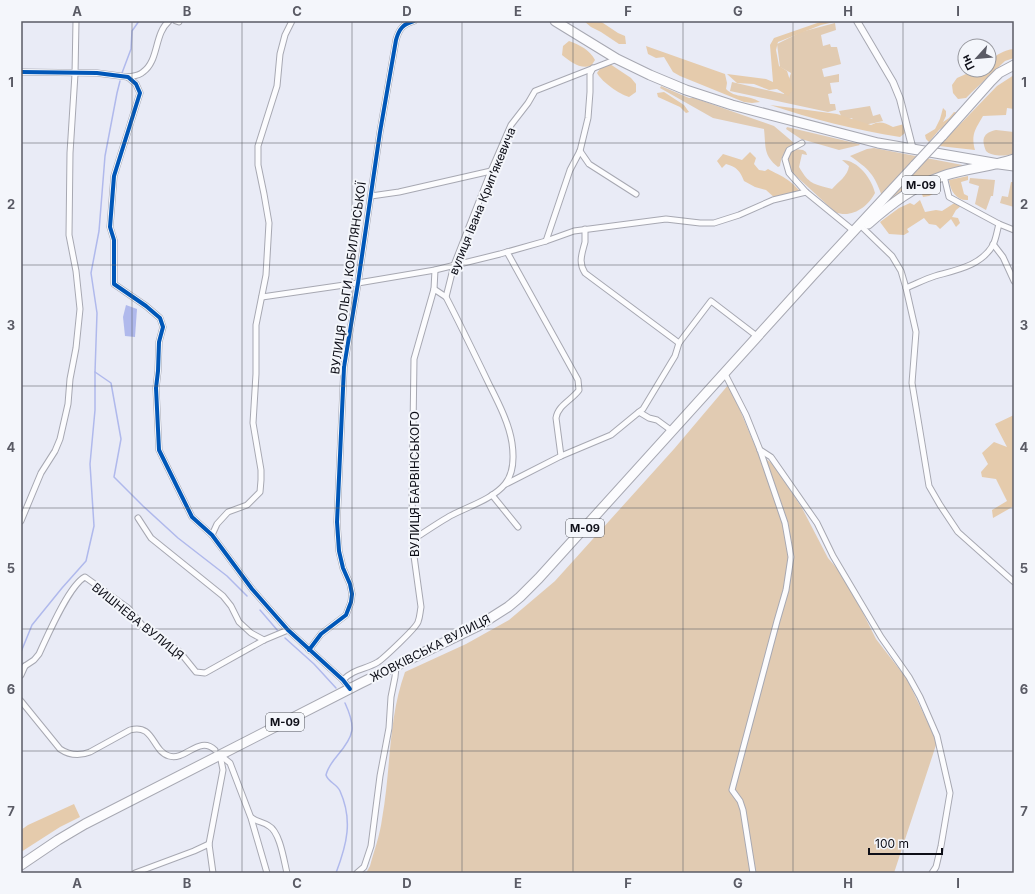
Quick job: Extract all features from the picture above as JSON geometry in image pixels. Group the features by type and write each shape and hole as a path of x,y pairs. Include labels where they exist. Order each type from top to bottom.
{"highway":[{"path":"555,21 617,59 673,84 732,104 878,143 913,150 999,164 1014,159"},
{"name":"М-09","path":"758,337 855,232 991,80 999,73 1014,65"},
{"name":"М-09","path":"855,232 863,228 912,190 944,176 999,164 1014,166"},
{"name":"ЖОВКІВСЬКА ВУЛИЦЯ","path":"350,689 478,626 508,607 520,597 758,337"},
{"name":"М-09","path":"21,865 85,824 217,752 350,689"}],"street":[{"path":"21,521 41,473 55,451 60,439 68,404 70,379 76,348 80,309 76,271 69,235 70,153 75,74 76,21"},
{"path":"21,72 75,74 97,73 128,77 139,75 148,68 161,33 169,21"},
{"path":"212,535 217,524 228,512 247,505 260,492 261,470 253,423 256,374 256,325 266,275 269,223 258,165 258,146 276,86 280,54 285,35 292,21"},
{"name":"ВУЛИЦЯ ОЛЬГИ КОБИЛЯНСЬКОЇ","path":"309,650 321,634 346,615 351,602 352,594 339,551 337,522 344,367 396,40 402,26 414,21"},
{"path":"857,21 893,82 900,99 913,150"},
{"name":"вулиця Івана Крипʼякевича","path":"446,297 454,265 491,171 511,125 528,103 535,91 617,59"},
{"path":"546,241 570,170 580,151 588,118 590,74 593,68"},
{"path":"128,77 136,84 140,93 114,176 110,227 114,240 114,284 146,306 160,318 164,327 159,342 156,388 159,450 192,517 212,535 252,589 288,630 343,680 350,689"},
{"path":"802,143 789,150 785,159 790,173 806,192 855,232"},
{"path":"580,151 589,164 636,194"},
{"path":"370,196 399,192 491,171"},
{"path":"944,176 949,197 999,224 1014,230"},
{"path":"262,297 435,270 546,241 574,230 666,219 714,223 773,200 806,192"},
{"path":"906,288 933,276 949,272 972,263 983,257 993,244 999,224"},
{"path":"863,228 892,256 901,271 906,288 916,332 912,383 929,486 940,506 958,532 1014,582"},
{"path":"585,229 585,241 580,259 581,266 585,273 679,343"},
{"path":"993,244 1003,257 1014,281"},
{"path":"507,252 578,380 579,390 560,408 557,413 556,418 561,456"},
{"name":"ВУЛИЦЯ БАРВІНСЬКОГО","path":"343,680 350,673 380,661 418,624 421,607 414,556 412,498 414,359 434,289 435,270"},
{"path":"434,289 446,297 482,369 509,428 512,442 513,466 505,484"},
{"path":"414,539 449,517 492,495 505,484 561,456 611,435 643,409 675,356 679,343 711,301 758,337"},
{"path":"725,374 746,415 760,450 785,523 791,557 786,590 776,621 732,790 740,801 743,810 753,873"},
{"path":"639,412 649,418 657,420 672,431"},
{"path":"760,450 772,457 817,523 833,556 881,637 910,677 937,736 950,793 941,846 936,867 932,873"},
{"path":"492,495 518,527"},
{"path":"138,518 151,538 223,596 231,606 239,622 251,633 264,640 288,630"},
{"name":"ВИШНЕВА ВУЛИЦЯ","path":"23,665 34,660 39,654 61,608 77,584 85,577 128,608 143,626 179,651 196,672 205,673 264,640"},
{"path":"21,675 23,665"},
{"path":"357,873 364,867 371,846 380,776 389,728 391,697 396,667"},
{"path":"21,701 60,749 67,753 85,754 130,730 137,729 147,732 164,753 170,756 180,756 203,744 210,746 230,763 252,818 267,873"},
{"path":"213,873 209,844 223,770 217,752"},
{"path":"252,818 258,822 269,825 276,834 287,873"},
{"path":"135,873 209,844"}],"shaded area":[{"path":"584,21 600,21 625,36 626,44 619,44"},
{"path":"823,21 838,21 821,25 778,42 776,50 779,66 787,71 793,90 788,96 777,89 769,90 754,84 737,83 727,74 766,79 773,82 770,45 774,38"},
{"path":"835,23 836,30 821,35 823,46 830,44 831,47 837,47 841,64 822,69 824,77 839,74 839,82 830,83 832,93 828,94 830,104 835,104 836,110 828,112 730,91 732,82 784,94 791,73 780,67 777,44 801,32"},
{"path":"569,41 581,46 590,53 595,60 591,66 579,66 562,55 563,46"},
{"path":"646,46 725,74 727,83 726,89 734,94 760,102 744,102 680,76 673,72 664,57 656,58 648,54"},
{"path":"1014,49 1014,58 1005,61 997,69 997,56"},
{"path":"610,64 631,78 636,84 636,92 629,97 607,84 599,76 597,73 602,66"},
{"path":"1014,75 1014,109 1007,108 1006,115 983,116 974,132 973,140 975,150 939,146 997,86"},
{"path":"957,78 987,78 966,98 958,99 953,93 952,85"},
{"path":"661,86 689,98 694,98 774,126 794,143 785,152 780,166 778,167 770,159 766,150 764,129 713,118 660,88"},
{"path":"664,92 684,105 689,112 686,113 680,107 658,97 657,93"},
{"path":"770,105 837,114 871,125 880,122 893,127 904,124 905,133 900,137 867,131 802,115"},
{"path":"870,106 873,116 880,114 883,121 862,124 858,123 852,118 842,118 839,111"},
{"path":"943,108 946,111 946,116 943,122 954,112 958,113 951,122 939,130 929,142 925,135 935,129"},
{"path":"787,127 860,145 839,150 801,139 786,129"},
{"path":"996,130 1014,132 1014,154 1003,156 986,151 984,137 988,133"},
{"path":"874,148 973,167 950,171 879,210 922,165 912,163 882,196 870,173 850,156 867,149"},
{"path":"795,149 806,152 807,155 802,154 799,167 806,177 812,182 832,189 845,176 848,170 849,166 842,160 848,161 863,171 871,182 875,193 868,203 853,213 841,214 835,212 795,175 789,167 787,159 790,153"},
{"path":"750,152 756,158 754,164 759,170 765,171 768,169 782,176 789,180 800,191 776,199 766,190 755,187 744,181 735,168 726,164 722,168 717,161 723,154 742,160"},
{"path":"968,176 968,180 961,182 964,194 968,196 968,200 964,200 957,197 951,188 949,180"},
{"path":"970,178 995,180 993,196 991,196 986,210 975,204 979,186 969,183"},
{"path":"1011,182 1014,182 1014,207 1000,203 1002,196 1008,197"},
{"path":"936,185 939,191 923,197 922,194 930,187"},
{"path":"920,200 925,212 936,210 942,211 956,202 961,206 956,210 952,217 958,218 960,223 956,227 951,219 940,229 936,225 929,224 924,218 907,229 909,232 904,235 889,234 880,222 899,208 910,203 914,205"},
{"path":"729,384 758,453 773,464 802,508 828,558 846,579 876,639 907,679 937,742 894,873 366,873 370,866 381,825 393,726 405,672 466,644 509,620 555,581 674,449"},
{"path":"1014,415 1014,506 993,518 992,510 1007,501 996,479 982,477 981,472 988,464 982,453 994,442 1007,447 995,424"},
{"path":"74,804 80,817 60,827 21,852 21,830 28,825"}],"water":[{"path":"126,305 137,309 135,337 125,336 123,317"}],"waterway":[{"path":"122,73 131,49 132,31 139,21"},
{"path":"120,81 105,156 99,231 91,273 97,313 95,372 111,383 121,439 114,477 178,538 227,576 247,596"},
{"path":"21,652 32,625 86,561 94,526 90,464 95,410 95,372"},
{"path":"260,610 278,631"},
{"path":"285,638 314,664 336,688"},
{"path":"336,873 346,842 346,812 340,791 326,775 330,765 343,749 352,731 351,718 345,703"}],"cycle path":[{"path":"309,650 321,634 346,615 351,602 352,594 350,584 343,568 339,551 337,522 344,367 380,132 396,40 402,28 414,21"},
{"path":"21,72 97,73 128,77 136,84 140,93 114,176 110,227 114,240 114,284 146,306 160,318 163,327 159,342 156,388 159,450 192,517 212,535 252,589 288,630 343,680 350,689"}]}
